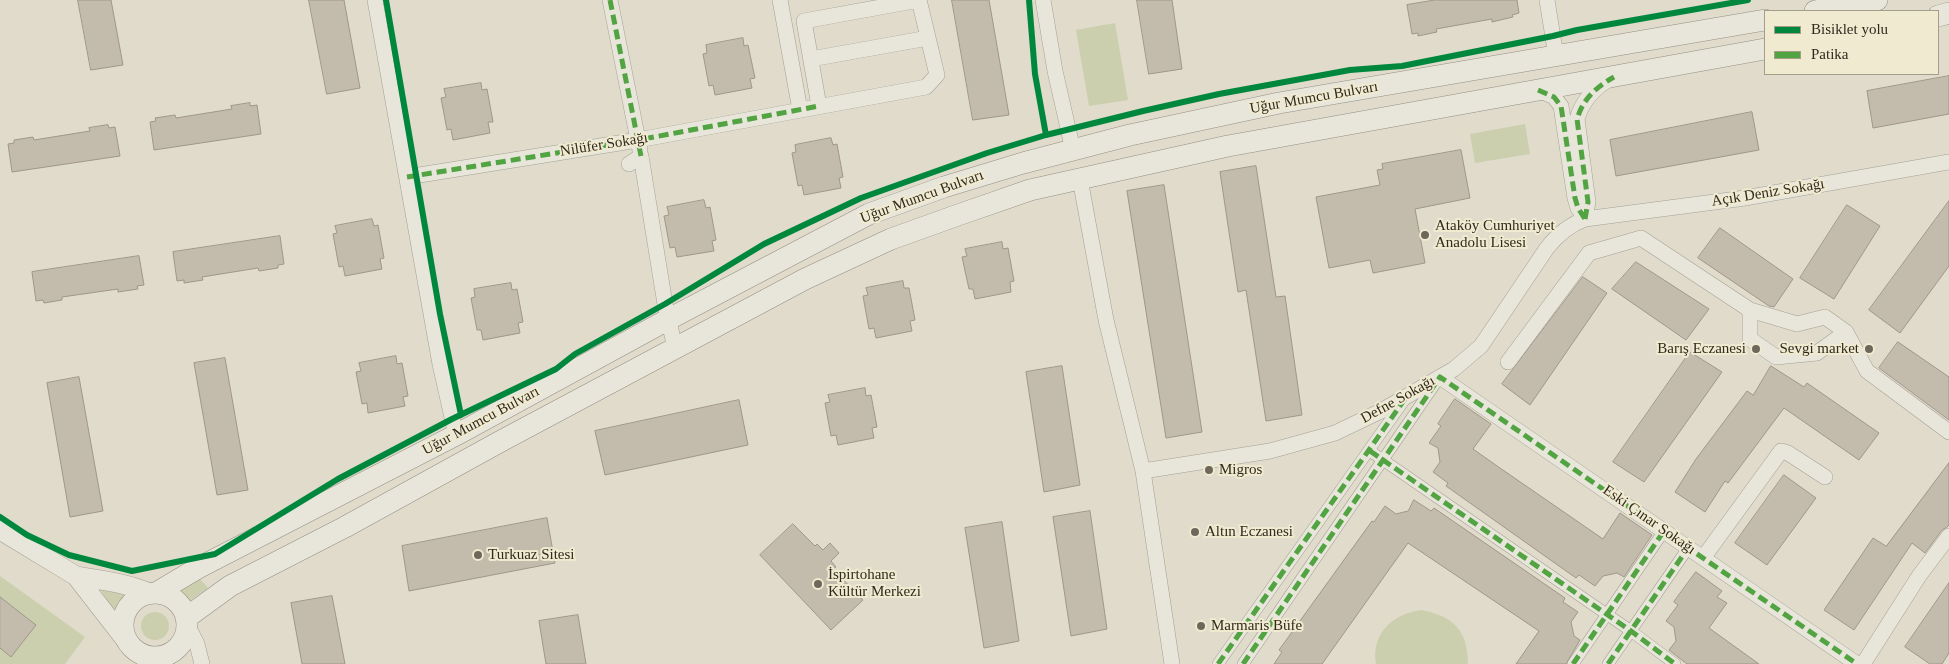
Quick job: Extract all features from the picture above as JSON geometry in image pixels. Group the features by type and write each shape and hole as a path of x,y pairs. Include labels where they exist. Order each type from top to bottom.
{"main road":[{"path":"1819,10 1877,0"},
{"name":"Uğur Mumcu Bulvarı","path":"153,593 456,435 669,319 868,214 944,187 1023,163 1130,135 1279,103 1764,20"},
{"name":"Uğur Mumcu Bulvarı","path":"186,621 230,586 345,527 507,437 805,279 892,240 1030,190 1143,164 1283,135 1764,49"},
{"path":"1556,56 1561,85"},
{"path":"1073,150 1080,179"},
{"path":"153,593 167,596 176,601 182,609 186,621 184,638 175,650 150,660 137,652 128,643 123,633 122,622 125,612 131,603 140,597 153,593"}],"street":[{"path":"375,0 440,364 456,435"},
{"path":"610,0 638,140 635,160 675,348"},
{"path":"780,0 800,110"},
{"path":"811,59 928,38 919,0 804,21 819,106"},
{"path":"1043,0 1055,71 1073,150"},
{"path":"1547,0 1556,56"},
{"name":"Nilüfer Sokağı","path":"406,177 638,140 926,87 937,75 928,38"},
{"path":"1585,219 1588,202 1577,119 1580,110 1596,87 1614,77"},
{"path":"1538,90 1554,97 1562,106 1575,198 1585,219"},
{"name":"Açık Deniz Sokağı","path":"1585,219 1745,198 1949,162"},
{"path":"1080,179 1106,320 1144,471 1172,664"},
{"name":"Defne Sokağı","path":"1144,471 1270,451 1335,433 1408,396 1454,369 1481,346 1556,237 1570,226 1585,219"},
{"path":"1508,362 1589,253 1641,238 1750,310 1797,324 1825,317 1846,332 1867,371 1949,432"},
{"path":"1750,310 1750,339 1776,358 1817,353 1846,332"},
{"path":"1243,664 1440,377"},
{"name":"Eski Çınar Sokağı","path":"1440,377 1857,664"},
{"path":"1218,664 1408,396"},
{"path":"1370,450 1631,631 1675,664"},
{"path":"1703,558 1780,451 1788,453 1826,477"},
{"path":"0,530 76,576 128,643"},
{"path":"1573,664 1664,531"},
{"path":"1863,664 1920,576 1949,536"},
{"path":"1608,664 1688,548"},
{"path":"76,576 114,581 153,593"},
{"path":"186,621 202,664"}],"green space":[{"path":"1115,23 1128,100 1089,106 1076,30"},
{"path":"1525,124 1530,154 1475,163 1470,134"},
{"path":"0,576 85,637 65,664 0,664"},
{"path":"200,579 208,588 188,602 178,590"},
{"path":"99,587 133,591 121,604 116,615"},
{"path":"1421,610 1442,616 1457,627 1465,642 1468,664 1376,664 1375,653 1377,643 1386,627 1401,616"},
{"path":"155,612 165,616 169,626 165,636 155,640 145,636 141,626 145,616"}],"building":[{"path":"78,0 111,0 123,65 91,70"},
{"path":"309,0 344,0 360,88 327,94"},
{"path":"952,0 989,0 1009,115 973,120"},
{"path":"1137,0 1172,0 1182,69 1149,74"},
{"path":"1435,0 1517,0 1519,13 1512,15 1513,17 1492,22 1492,19 1436,29 1437,32 1418,36 1418,33 1412,34 1407,5"},
{"path":"743,38 744,46 748,45 755,78 750,79 752,88 715,95 713,85 709,86 703,54 707,53 706,45"},
{"path":"1949,76 1949,114 1873,128 1867,91"},
{"path":"481,83 482,90 487,89 493,122 488,122 490,133 453,140 451,129 447,130 441,98 446,97 444,89"},
{"path":"250,103 250,106 257,105 261,134 154,150 150,122 156,121 155,118 175,115 176,118 232,109 231,106"},
{"path":"1752,112 1759,150 1616,176 1610,140"},
{"path":"108,125 109,128 115,127 120,156 12,172 8,144 14,143 14,140 33,137 34,140 90,131 89,128"},
{"path":"831,138 833,145 837,144 843,177 839,178 841,188 804,195 802,185 798,186 792,153 796,152 795,145"},
{"path":"1461,150 1470,198 1415,209 1425,263 1373,273 1370,260 1329,268 1316,197 1380,185 1377,170 1383,169 1382,164"},
{"path":"1256,166 1276,297 1285,296 1302,415 1266,421 1246,290 1238,292 1220,172"},
{"path":"1164,185 1202,432 1166,438 1127,191"},
{"path":"704,200 706,208 710,207 716,240 712,241 714,251 677,257 675,247 670,248 664,216 669,215 667,207"},
{"path":"1949,201 1949,266 1900,333 1869,310"},
{"path":"1847,205 1880,226 1834,299 1800,278"},
{"path":"372,219 374,226 378,225 384,258 380,259 382,269 345,276 343,266 339,267 333,234 337,233 335,226"},
{"path":"1720,228 1793,279 1774,307 1769,306 1698,258"},
{"path":"280,236 284,264 278,265 278,268 259,271 258,268 202,277 203,280 184,283 184,280 177,281 173,252"},
{"path":"1002,242 1003,249 1008,248 1014,281 1010,282 1011,292 975,299 973,289 969,289 962,257 967,256 965,249"},
{"path":"139,256 144,285 137,286 138,289 118,292 118,289 62,297 62,300 44,303 43,300 36,301 32,272"},
{"path":"1636,262 1709,309 1686,340 1612,289"},
{"path":"1583,277 1607,293 1530,405 1502,384"},
{"path":"903,281 904,288 909,288 915,320 910,321 912,331 876,338 874,328 869,329 863,296 868,295 866,288"},
{"path":"511,283 512,290 517,289 523,322 518,323 520,333 483,340 481,330 477,330 471,298 475,297 474,289"},
{"path":"1898,342 1949,377 1949,420 1879,368"},
{"path":"1690,352 1722,372 1644,482 1613,462"},
{"path":"396,356 397,364 402,363 408,396 403,397 405,406 368,413 367,403 362,404 356,372 361,371 359,363"},
{"path":"225,358 248,490 217,495 194,363"},
{"path":"1062,366 1080,485 1044,492 1026,372"},
{"path":"1771,366 1804,387 1807,383 1879,433 1859,460 1784,408 1728,483 1725,481 1705,512 1675,492 1696,459 1747,391 1753,395"},
{"path":"79,377 103,511 70,517 47,383"},
{"path":"865,388 866,396 871,395 877,427 872,428 874,438 838,445 836,435 831,436 825,403 830,402 828,395"},
{"path":"1455,399 1491,424 1473,449 1500,468 1603,539 1620,513 1652,535 1624,577 1617,573 1603,576 1595,586 1579,575 1576,578 1446,486 1448,483 1433,472 1440,462 1438,448 1429,443 1441,426 1438,424"},
{"path":"739,400 748,445 605,475 595,431"},
{"path":"1949,463 1949,525 1942,530 1925,553 1912,543 1854,630 1824,610 1873,538 1886,546"},
{"path":"1784,475 1816,498 1767,565 1735,543"},
{"path":"1414,500 1431,511 1434,508 1565,598 1563,602 1578,612 1571,622 1574,636 1580,640 1566,664 1516,664 1539,631 1408,543 1322,664 1274,664 1282,652 1279,650 1372,521 1374,522 1385,506 1396,514 1408,511"},
{"path":"1090,511 1107,629 1071,636 1053,517"},
{"name":"Turkuaz Sitesi","path":"547,518 555,563 409,591 402,546"},
{"path":"1002,522 1019,641 984,648 965,528"},
{"name":"İspirtohane Kültür Merkezi","path":"793,524 815,546 817,544 823,550 830,543 839,553 831,561 836,567 833,569 863,600 831,630 760,555"},
{"path":"1696,572 1722,591 1717,597 1727,603 1709,628 1759,664 1687,664 1669,650 1676,641 1674,627 1666,621 1678,605 1674,602"},
{"path":"1949,583 1949,653 1942,664 1930,664 1905,647"},
{"path":"332,596 345,664 302,664 291,603"},
{"path":"0,597 36,625 11,657 0,648"},
{"path":"578,615 586,664 546,664 539,621"}],"marked path":[{"path":"610,0 641,156"},
{"path":"1585,219 1588,202 1577,119 1583,105 1591,94 1614,77"},
{"path":"1538,90 1554,97 1561,106 1575,198 1578,208 1585,219"},
{"path":"407,177 638,140 819,106"},
{"path":"1243,664 1440,377 1857,664"},
{"path":"1218,664 1407,396"},
{"path":"1370,451 1631,631 1675,664"},
{"path":"1573,664 1664,531"},
{"path":"1608,664 1688,548"}],"cycle path":[{"path":"386,0 440,314 461,415"},
{"path":"1029,0 1035,74 1046,135"},
{"path":"0,517 27,535 69,555 132,571 215,554 338,479 452,419 556,369 575,354 665,304 764,244 861,198 987,153 1046,135 1219,94 1350,70 1402,66 1577,30 1748,0"}],"place":[{"name":"Ataköy Cumhuriyet Anadolu Lisesi","path":"1425,235"},
{"name":"Barış Eczanesi","path":"1756,349"},
{"name":"Sevgi market","path":"1869,349"},
{"name":"Migros","path":"1209,470"},
{"name":"Altın Eczanesi","path":"1195,532"},
{"name":"Turkuaz Sitesi","path":"478,555"},
{"name":"İspirtohane Kültür Merkezi","path":"818,584"},
{"name":"Marmaris Büfe","path":"1201,626"}]}
